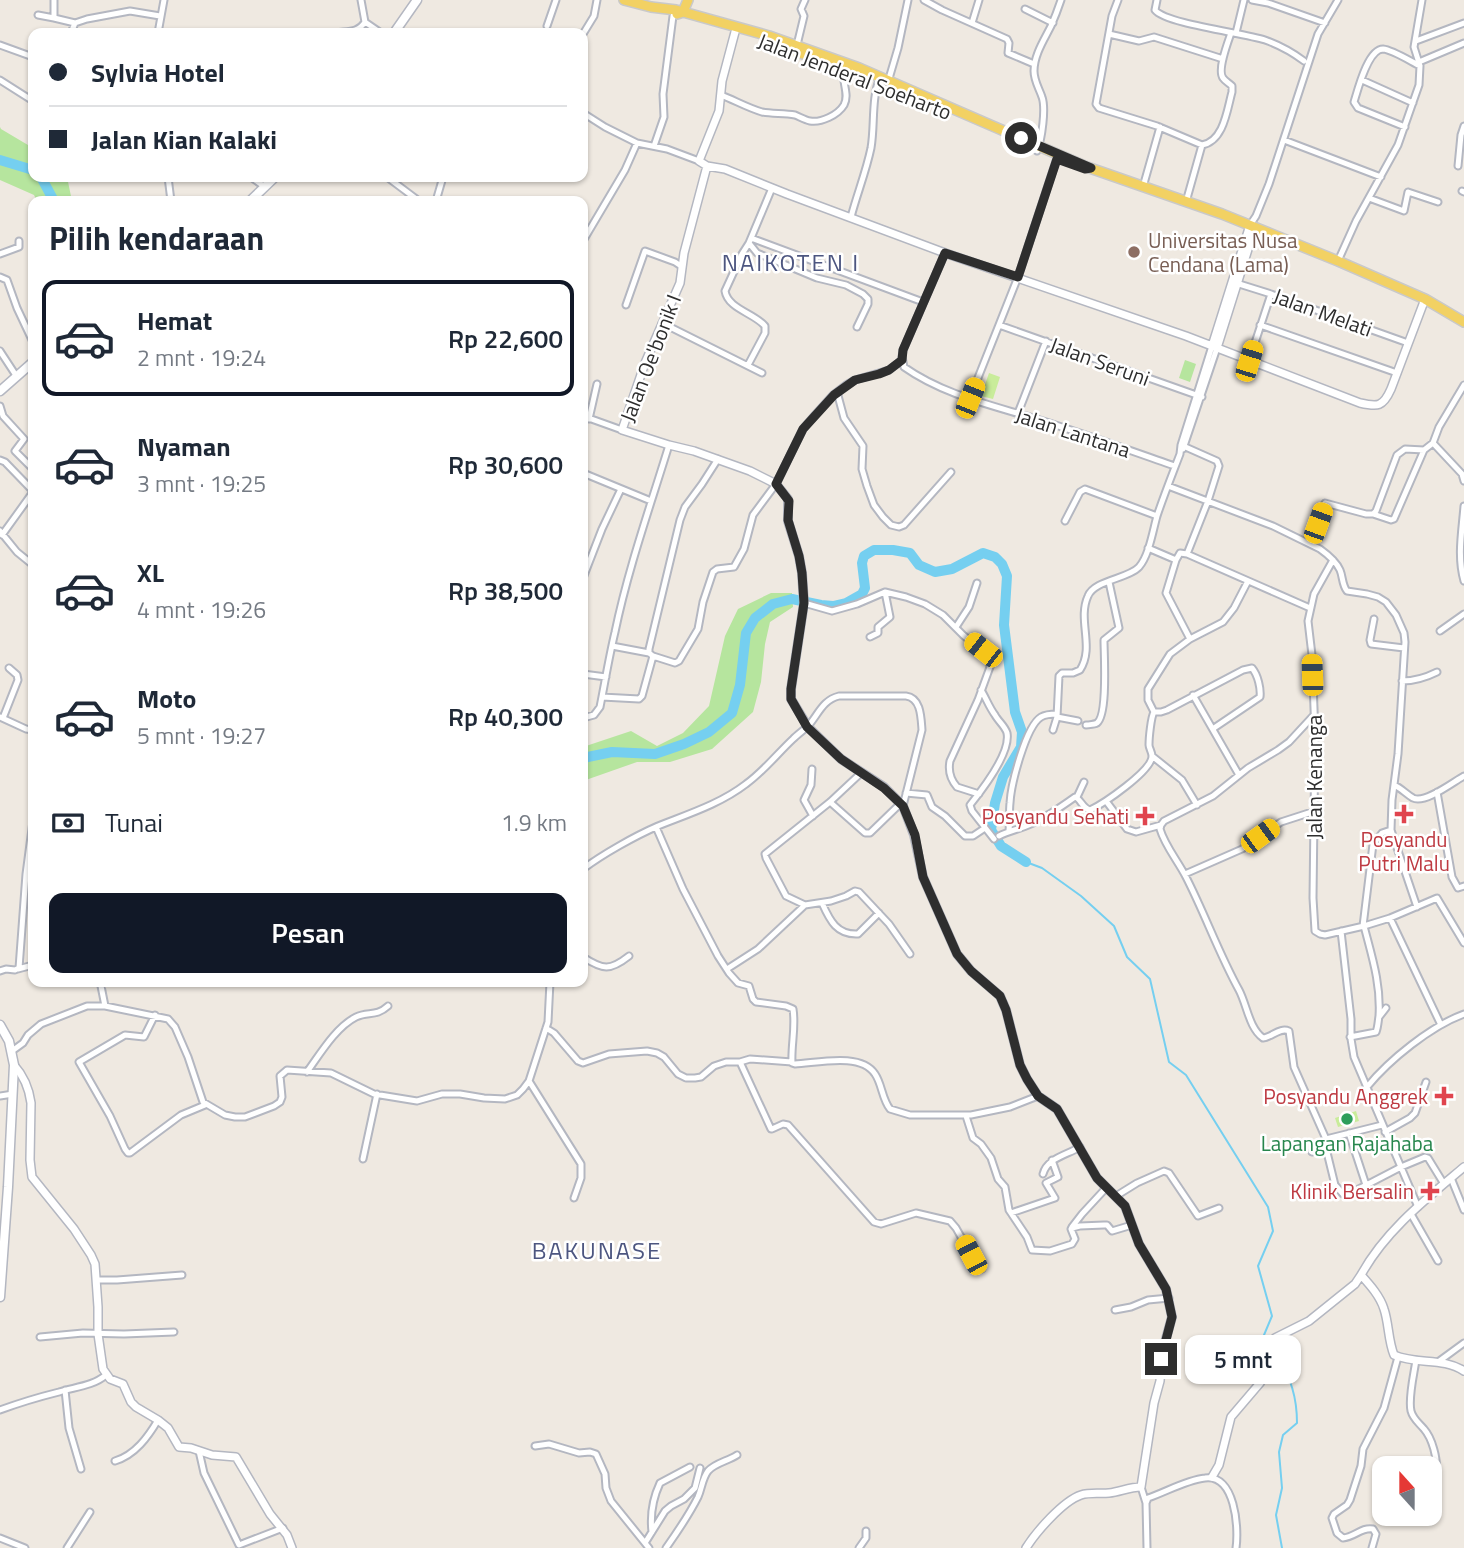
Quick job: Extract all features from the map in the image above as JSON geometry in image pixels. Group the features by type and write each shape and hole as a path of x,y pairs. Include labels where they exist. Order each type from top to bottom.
{"main road":[{"path":"397,28 417,0"},
{"name":"Jalan Jenderal Soeharto","path":"614,0 654,10 677,10 735,32 796,48 883,81 1038,148 1252,226 1338,261 1425,299 1464,322"},
{"name":"Jalan Jenderal Soeharto","path":"624,0 654,10"},
{"path":"654,10 669,0"},
{"path":"677,10 691,0 695,19"},
{"name":"Jalan Jenderal Soeharto","path":"695,19 859,68 883,81"},
{"name":"Jalan Jenderal Soeharto","path":"1038,148 1057,159 1085,169 1091,168"},
{"path":"255,196 270,182"},
{"path":"0,391 28,367"},
{"path":"0,1025 9,1041 14,1065 0,1297"}],"street":[{"path":"54,0 54,18"},
{"path":"159,28 164,0"},
{"path":"361,0 365,22 361,28"},
{"path":"547,26 556,0"},
{"path":"587,28 594,16 597,0"},
{"path":"796,48 804,16 801,9 805,0"},
{"path":"851,217 871,148 875,99 898,48 908,0"},
{"path":"924,0 1007,39 1008,53 1034,64"},
{"path":"972,23 979,0"},
{"path":"1038,148 1043,99 1035,82 1034,64 1061,0"},
{"path":"1118,0 1096,104 1100,108 1160,127 1202,145 1211,142 1219,134 1232,92 1232,86 1222,77 1223,59 1244,0"},
{"path":"1157,0 1155,10 1159,14 1190,24 1265,40 1304,61"},
{"path":"1252,0 1325,23"},
{"path":"1053,730 1057,716 1060,675 1080,670 1086,657 1084,615 1087,596 1091,591 1138,568 1148,548 1199,397 1252,226 1269,184 1318,34 1338,0"},
{"path":"1338,261 1356,221 1398,145 1421,79 1414,47 1422,0"},
{"path":"1025,9 1053,23"},
{"path":"654,146 664,117 663,94 677,10"},
{"path":"38,15 75,23 130,11 160,16"},
{"path":"365,22 374,28"},
{"path":"73,28 75,23"},
{"path":"1416,41 1464,23"},
{"path":"699,161 719,111 724,71 735,32"},
{"path":"1109,34 1139,41 1153,37 1223,59"},
{"path":"1405,127 1356,106 1354,102 1371,57 1378,50 1390,51 1419,64 1464,43"},
{"path":"0,46 28,55"},
{"path":"721,95 761,111 810,121 821,120 840,111 845,102 842,78 844,68"},
{"path":"0,80 28,98"},
{"path":"1362,80 1413,103"},
{"path":"588,116 637,143 678,153 707,166 725,169 945,253 1373,406 1387,399 1425,299"},
{"path":"1143,187 1160,127"},
{"path":"1458,166 1463,130"},
{"path":"1284,140 1381,177"},
{"path":"588,233 625,170 637,143"},
{"path":"1186,202 1202,145"},
{"path":"970,398 1018,277 1057,159"},
{"name":"Jalan Oe'bonik I","path":"707,166 681,266 680,283 646,363 622,430 718,459 776,484"},
{"path":"258,182 265,187"},
{"path":"394,182 412,196"},
{"path":"748,365 765,333 765,326 730,303 724,290 750,240 772,188"},
{"path":"1369,198 1404,211 1408,192 1438,202"},
{"path":"1214,347 1252,226"},
{"path":"750,240 787,251 923,302"},
{"path":"750,240 757,253 817,278 846,285 863,294 869,304 858,327"},
{"path":"0,254 19,247 19,241"},
{"path":"626,304 645,251 681,266"},
{"path":"782,263 787,251"},
{"path":"612,646 651,654 675,663 680,661 698,629 713,572 734,567 744,550 753,515 776,484 803,429 837,392 855,380 889,370 902,360 903,350 945,253"},
{"path":"817,278 822,264"},
{"path":"0,277 7,280 28,330"},
{"path":"863,294 869,282"},
{"name":"Jalan Melati","path":"1236,283 1408,343"},
{"path":"1249,361 1271,294"},
{"path":"662,323 762,373"},
{"name":"Jalan Seruni","path":"999,325 1199,397"},
{"path":"1261,325 1397,373"},
{"path":"1018,413 1045,341"},
{"path":"0,351 17,377"},
{"name":"Jalan Lantana","path":"902,360 904,366 916,376 949,391 1175,466"},
{"path":"588,412 597,384"},
{"path":"1309,543 1325,503 1394,519 1424,450 1433,443 1439,427 1464,385"},
{"path":"837,392 844,418 863,446 862,469 870,495 879,513 891,524 899,527 904,524 951,472"},
{"path":"0,405 3,416 24,439 15,451 28,464"},
{"path":"588,419 622,430"},
{"path":"1433,443 1462,474 1464,481"},
{"path":"588,717 597,713 600,707 612,646 640,535 669,445"},
{"path":"1183,446 1218,462 1219,466 1186,554"},
{"path":"1373,514 1399,452 1405,449 1424,450"},
{"path":"602,697 640,698 642,695 680,520 685,507 718,459"},
{"path":"0,460 28,486"},
{"path":"588,475 651,501"},
{"path":"776,484 789,501 788,520 799,556 803,588 804,603 791,696 807,727 841,759 884,788 902,804 915,835 923,877 952,942 965,964 1000,996 1023,1072 1038,1096 1057,1109 1097,1178 1125,1206 1139,1244 1169,1298 1172,1317 1161,1359 1160,1381 1141,1488 1146,1503 1147,1548"},
{"path":"1168,486 1273,526 1309,543 1327,553 1339,567 1347,592 1378,597 1392,609 1404,633 1404,648 1391,830 1417,907"},
{"path":"588,564 601,529 621,489"},
{"path":"1065,521 1080,492 1085,489 1157,516"},
{"path":"28,498 1,533 28,561"},
{"path":"1464,506 1460,549 1460,569 1464,581"},
{"path":"1148,548 1176,560"},
{"path":"1190,639 1166,593 1180,553 1310,608"},
{"name":"Jalan Kenanga","path":"1333,560 1317,587 1308,621 1315,735 1313,927 1315,931 1325,935 1390,918 1437,898 1464,943"},
{"path":"1154,712 1148,700 1148,689 1170,654 1190,639 1223,622 1234,608 1248,581"},
{"path":"1086,725 1097,723 1103,709 1104,640 1119,628 1109,582"},
{"path":"956,627 969,607 977,583"},
{"path":"804,603 832,611 885,592 925,604 943,615 989,658 990,667 949,768 957,788 979,794"},
{"path":"870,638 878,633 878,627 890,617 885,592"},
{"path":"1440,631 1464,614"},
{"path":"1374,619 1371,645 1404,648"},
{"path":"9,668 17,675 18,680 2,717 28,729"},
{"path":"1154,712 1167,710 1250,668 1255,672 1260,697 1214,728"},
{"path":"1402,681 1426,678 1437,672"},
{"path":"588,675 606,677"},
{"path":"981,691 1007,735 1004,751 970,805 985,828 997,838 1032,824 1077,797 1084,782"},
{"path":"588,865 656,827 738,790 760,773 807,727 824,704 835,697 866,695 914,698 922,730 902,804 870,833 866,833 830,802"},
{"path":"1193,695 1240,775"},
{"path":"1077,797 1087,810 1097,806 1148,766 1152,756 1149,741 1154,712"},
{"path":"1009,831 1016,768 1032,726 1048,714 1078,721"},
{"path":"1106,801 1127,830 1136,832 1161,825 1169,817 1218,792 1284,746 1314,715"},
{"path":"1152,756 1182,780 1197,805"},
{"path":"813,769 811,785 804,800 813,816"},
{"path":"861,773 765,855 786,896 805,905 822,904 858,891 889,924 910,954"},
{"path":"1394,785 1419,800 1464,777"},
{"path":"1437,792 1448,862 1453,881 1461,887"},
{"path":"906,793 928,795 932,807 965,836 973,836 985,828"},
{"path":"1185,874 1242,849 1281,822 1315,811"},
{"path":"1161,825 1162,834 1185,874 1256,1032 1263,1038 1282,1030 1289,1031 1294,1067 1325,1139 1332,1175 1340,1192 1351,1193 1425,1157 1444,1184"},
{"path":"656,827 683,889 727,970 738,983 750,986 756,1002 793,1009 795,1025 792,1035 792,1062"},
{"path":"1350,1037 1376,1032 1378,1028 1380,1004 1376,970 1363,926 1373,844 1382,833 1391,830"},
{"path":"18,968 28,859"},
{"path":"822,904 833,926 850,934 858,934 879,913"},
{"path":"727,970 758,949 805,905"},
{"path":"1390,918 1441,1025"},
{"path":"1341,931 1354,1057 1401,1167 1414,1210 1438,1261"},
{"path":"588,960 603,967 616,966 629,956"},
{"path":"0,971 28,966"},
{"path":"101,987 105,1006"},
{"path":"12,1051 46,1021 87,1006 105,1006 168,1019 175,1027 188,1057 201,1099 205,1105 225,1115 245,1117 274,1106 282,1097 280,1076 289,1069 331,1073 368,1092 416,1101 453,1093 505,1098 517,1095 529,1081 546,1028 550,987"},
{"path":"307,1072 347,1022 361,1014 378,1013 388,1006"},
{"path":"1378,1017 1386,1008"},
{"path":"1367,1087 1399,1055 1441,1025 1464,1014"},
{"path":"155,1015 144,1037 124,1035 79,1062 110,1116 125,1149 130,1153 181,1115 205,1105"},
{"path":"546,1028 583,1063 609,1054 647,1051 664,1057 678,1074 686,1078 701,1077 720,1063 750,1059 795,1064 843,1060 856,1062 874,1072 885,1103 891,1111 910,1115 966,1116 1010,1107 1038,1096"},
{"path":"740,1062 771,1129 785,1123 790,1126 874,1222 881,1224 916,1213 950,1221 982,1269"},
{"path":"14,1065 30,1094 32,1177 74,1228 95,1264 98,1334 101,1361 106,1375 123,1384 136,1407 169,1428 177,1446 212,1455 236,1457 270,1514 283,1528 292,1548"},
{"path":"529,1081 581,1164 581,1178 574,1198"},
{"path":"1385,1132 1415,1113 1426,1082"},
{"path":"0,1096 13,1094"},
{"path":"363,1159 377,1094"},
{"path":"966,1116 973,1138 986,1149 992,1160 998,1179 1004,1185 1007,1205 1027,1237 1032,1251 1050,1251 1072,1244 1075,1239 1072,1228"},
{"path":"1312,1152 1325,1139 1382,1125"},
{"path":"1349,1133 1366,1185"},
{"path":"1042,1174 1045,1166 1052,1160 1080,1147"},
{"path":"1011,1213 1055,1198 1046,1183 1058,1177 1052,1160"},
{"path":"1212,1477 1219,1465 1231,1417 1266,1373 1277,1352 1277,1336 1309,1321 1355,1284 1387,1238 1414,1210 1464,1167"},
{"path":"1116,1196 1164,1171 1169,1173 1198,1216 1219,1208"},
{"path":"1451,1178 1464,1210"},
{"path":"1072,1228 1106,1188"},
{"path":"1072,1228 1104,1225 1112,1231 1132,1225"},
{"path":"97,1280 182,1275"},
{"path":"1362,1275 1382,1304 1394,1355 1457,1366 1464,1371"},
{"path":"1116,1308 1169,1298"},
{"path":"40,1337 83,1333 174,1332"},
{"path":"1438,1362 1464,1343"},
{"path":"1372,1548 1376,1534 1373,1529 1363,1529 1349,1538 1343,1538 1337,1533 1332,1518 1347,1506 1350,1500 1361,1466 1363,1448 1384,1408 1398,1357"},
{"path":"1416,1360 1411,1407 1415,1419 1429,1437 1435,1456"},
{"path":"0,1410 84,1386 101,1380 106,1375"},
{"path":"65,1390 69,1428 81,1469"},
{"path":"115,1461 123,1459 143,1443 158,1420"},
{"path":"535,1446 549,1444 579,1453 596,1454 605,1474 611,1501 647,1546"},
{"path":"198,1451 204,1473 240,1545"},
{"path":"666,1548 683,1524 708,1472 737,1455"},
{"path":"652,1532 652,1510 660,1483 690,1467"},
{"path":"647,1546 665,1511 695,1488 700,1468"},
{"path":"1146,1503 1148,1498 1199,1479 1212,1477 1219,1480 1234,1505 1236,1548"},
{"path":"1026,1548 1052,1517 1078,1496 1111,1493 1131,1487 1141,1488"},
{"path":"67,1548 90,1512"},
{"path":"231,1548 283,1528"},
{"path":"859,1548 866,1538 866,1531"},
{"path":"0,1538 24,1548"}],"green space":[{"path":"0,127 28,145 28,182 68,182 71,196 34,196 0,180"},
{"path":"1185,360 1196,364 1190,382 1179,378"},
{"path":"989,373 1000,377 993,399 981,396"},
{"path":"771,593 792,593 793,607 770,622 761,682 753,712 712,749 670,762 637,762 588,779 588,745 631,731 657,746 683,733 709,706 725,636 738,609"},
{"name":"Lapangan Rajahaba","path":"1356,1111 1359,1121 1338,1127 1335,1118"}],"waterway":[{"path":"0,160 28,168"},
{"path":"44,182 51,196"},
{"path":"588,757 612,752 655,754 709,732 732,713 740,685 746,633 755,618 773,604 792,599 833,606 846,603 862,594 865,588 862,563 864,556 874,550 910,553 919,565 935,572 952,569 983,553 995,557 1002,564 1007,576 1004,625 1015,712 1022,732 1021,747 1003,777 991,830 1001,846 1026,862"},
{"path":"1026,862 1042,868 1081,896 1114,926 1127,957 1150,979 1169,1062 1186,1075 1268,1207 1273,1231 1258,1266 1272,1316 1264,1335 1273,1350"},
{"path":"1278,1358 1292,1389 1297,1423 1283,1435 1279,1452 1282,1488 1276,1515 1282,1548"}],"place":[{"name":"Universitas Nusa Cendana (Lama)","path":"1134,252"},
{"name":"Posyandu Putri Malu","path":"1404,814"},
{"name":"Posyandu Sehati","path":"1145,816"},
{"name":"Posyandu Anggrek","path":"1444,1096"},
{"name":"Lapangan Rajahaba","path":"1347,1119"},
{"name":"Klinik Bersalin","path":"1430,1191"}],"district":[{"name":"NAIKOTEN I","path":"791,262"},
{"name":"BAKUNASE","path":"597,1250"}],"route":[{"path":"1021,138 1091,168 1085,169 1057,159 1018,277 945,253 903,350 902,360 889,370 855,380 834,395 803,429 776,484 789,501 788,520 802,573 804,603 791,699 807,727 841,759 892,794 908,814 923,877 957,954 971,971 1000,996 1020,1065 1027,1079 1038,1096 1057,1109 1097,1178 1125,1206 1139,1244 1166,1289 1172,1317 1161,1359"}]}
